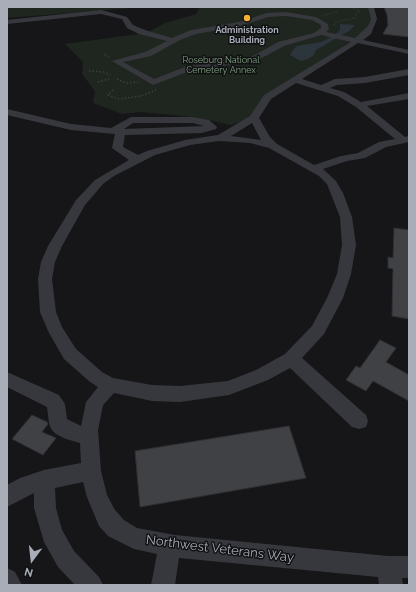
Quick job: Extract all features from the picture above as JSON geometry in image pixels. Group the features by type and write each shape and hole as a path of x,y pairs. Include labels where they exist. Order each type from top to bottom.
{"street":[{"path":"219,138 254,118 267,97 357,41 368,32 374,23 371,7"},
{"path":"7,22 106,13 125,18 130,26 142,32 173,40"},
{"path":"323,31 324,24 314,18 293,14 267,15 240,24 199,30 173,40 148,54 116,61 153,82 185,70 255,58 285,43 323,31 336,37 409,51"},
{"path":"322,88 335,82 371,79 409,72"},
{"path":"296,80 341,94 359,105 406,139"},
{"path":"359,105 409,96"},
{"path":"7,112 70,127 117,131 202,130 212,127 205,122 193,120 180,122 131,120 117,131"},
{"path":"254,118 266,139 273,146"},
{"path":"7,122 21,125"},
{"path":"117,131 117,148 136,159"},
{"path":"219,138 250,140 273,146 319,171 337,193 346,217 349,245 344,274 328,312 318,330 291,359 262,375 229,388 201,392 152,393 110,385 91,373 70,354 55,329 48,312 45,279 48,262 55,246 80,203 99,182 136,159 167,147 219,138"},
{"path":"319,171 356,164 361,156 383,144 406,139"},
{"path":"291,359 359,421"},
{"path":"7,379 53,401 56,404 58,423 63,428 74,433 90,436"},
{"name":"Northwest Veterans Way","path":"110,385 95,402 91,414 91,471 101,507 107,518 116,528 134,538 170,545 396,573"},
{"path":"7,497 20,488 44,480 91,471"},
{"path":"44,480 45,508 52,534 66,559 91,585"},
{"path":"163,585 170,545"},
{"path":"7,580 10,585"}],"path":[{"path":"323,31 334,29 334,24 336,22 354,19 356,14 360,11 351,7"},
{"path":"314,18 338,11"},
{"path":"89,71 104,72 110,75"},
{"path":"98,82 109,79"},
{"path":"117,79 130,83 146,79"},
{"path":"113,90 108,94 110,98 118,99 135,97 159,88 162,84 156,81"}],"green space":[{"path":"7,7 146,7 7,18"},
{"name":"Roseburg National Cemetery Annex","path":"200,7 371,7 374,16 362,36 275,92 246,120 231,125 194,117 140,112 122,114 93,103 95,91 82,74 83,62 65,44 146,33 165,23 196,14"}],"shaded area":[{"path":"340,24 355,25 349,31 316,50 314,55 308,59 301,61 290,55 297,46 321,42 334,36 340,30"}],"building":[{"path":"384,7 409,7 409,37 383,34 388,25"},
{"path":"394,228 409,230 409,319 392,316 393,269 388,268 388,257 393,258"},
{"path":"380,340 396,348 386,362 409,375 409,401 373,381 366,391 346,380 356,366 360,368"},
{"path":"32,415 47,422 48,424 42,432 56,438 43,455 12,439"},
{"path":"289,426 306,478 140,507 135,451"}],"place":[{"name":"Administration Building","path":"247,18"}]}
